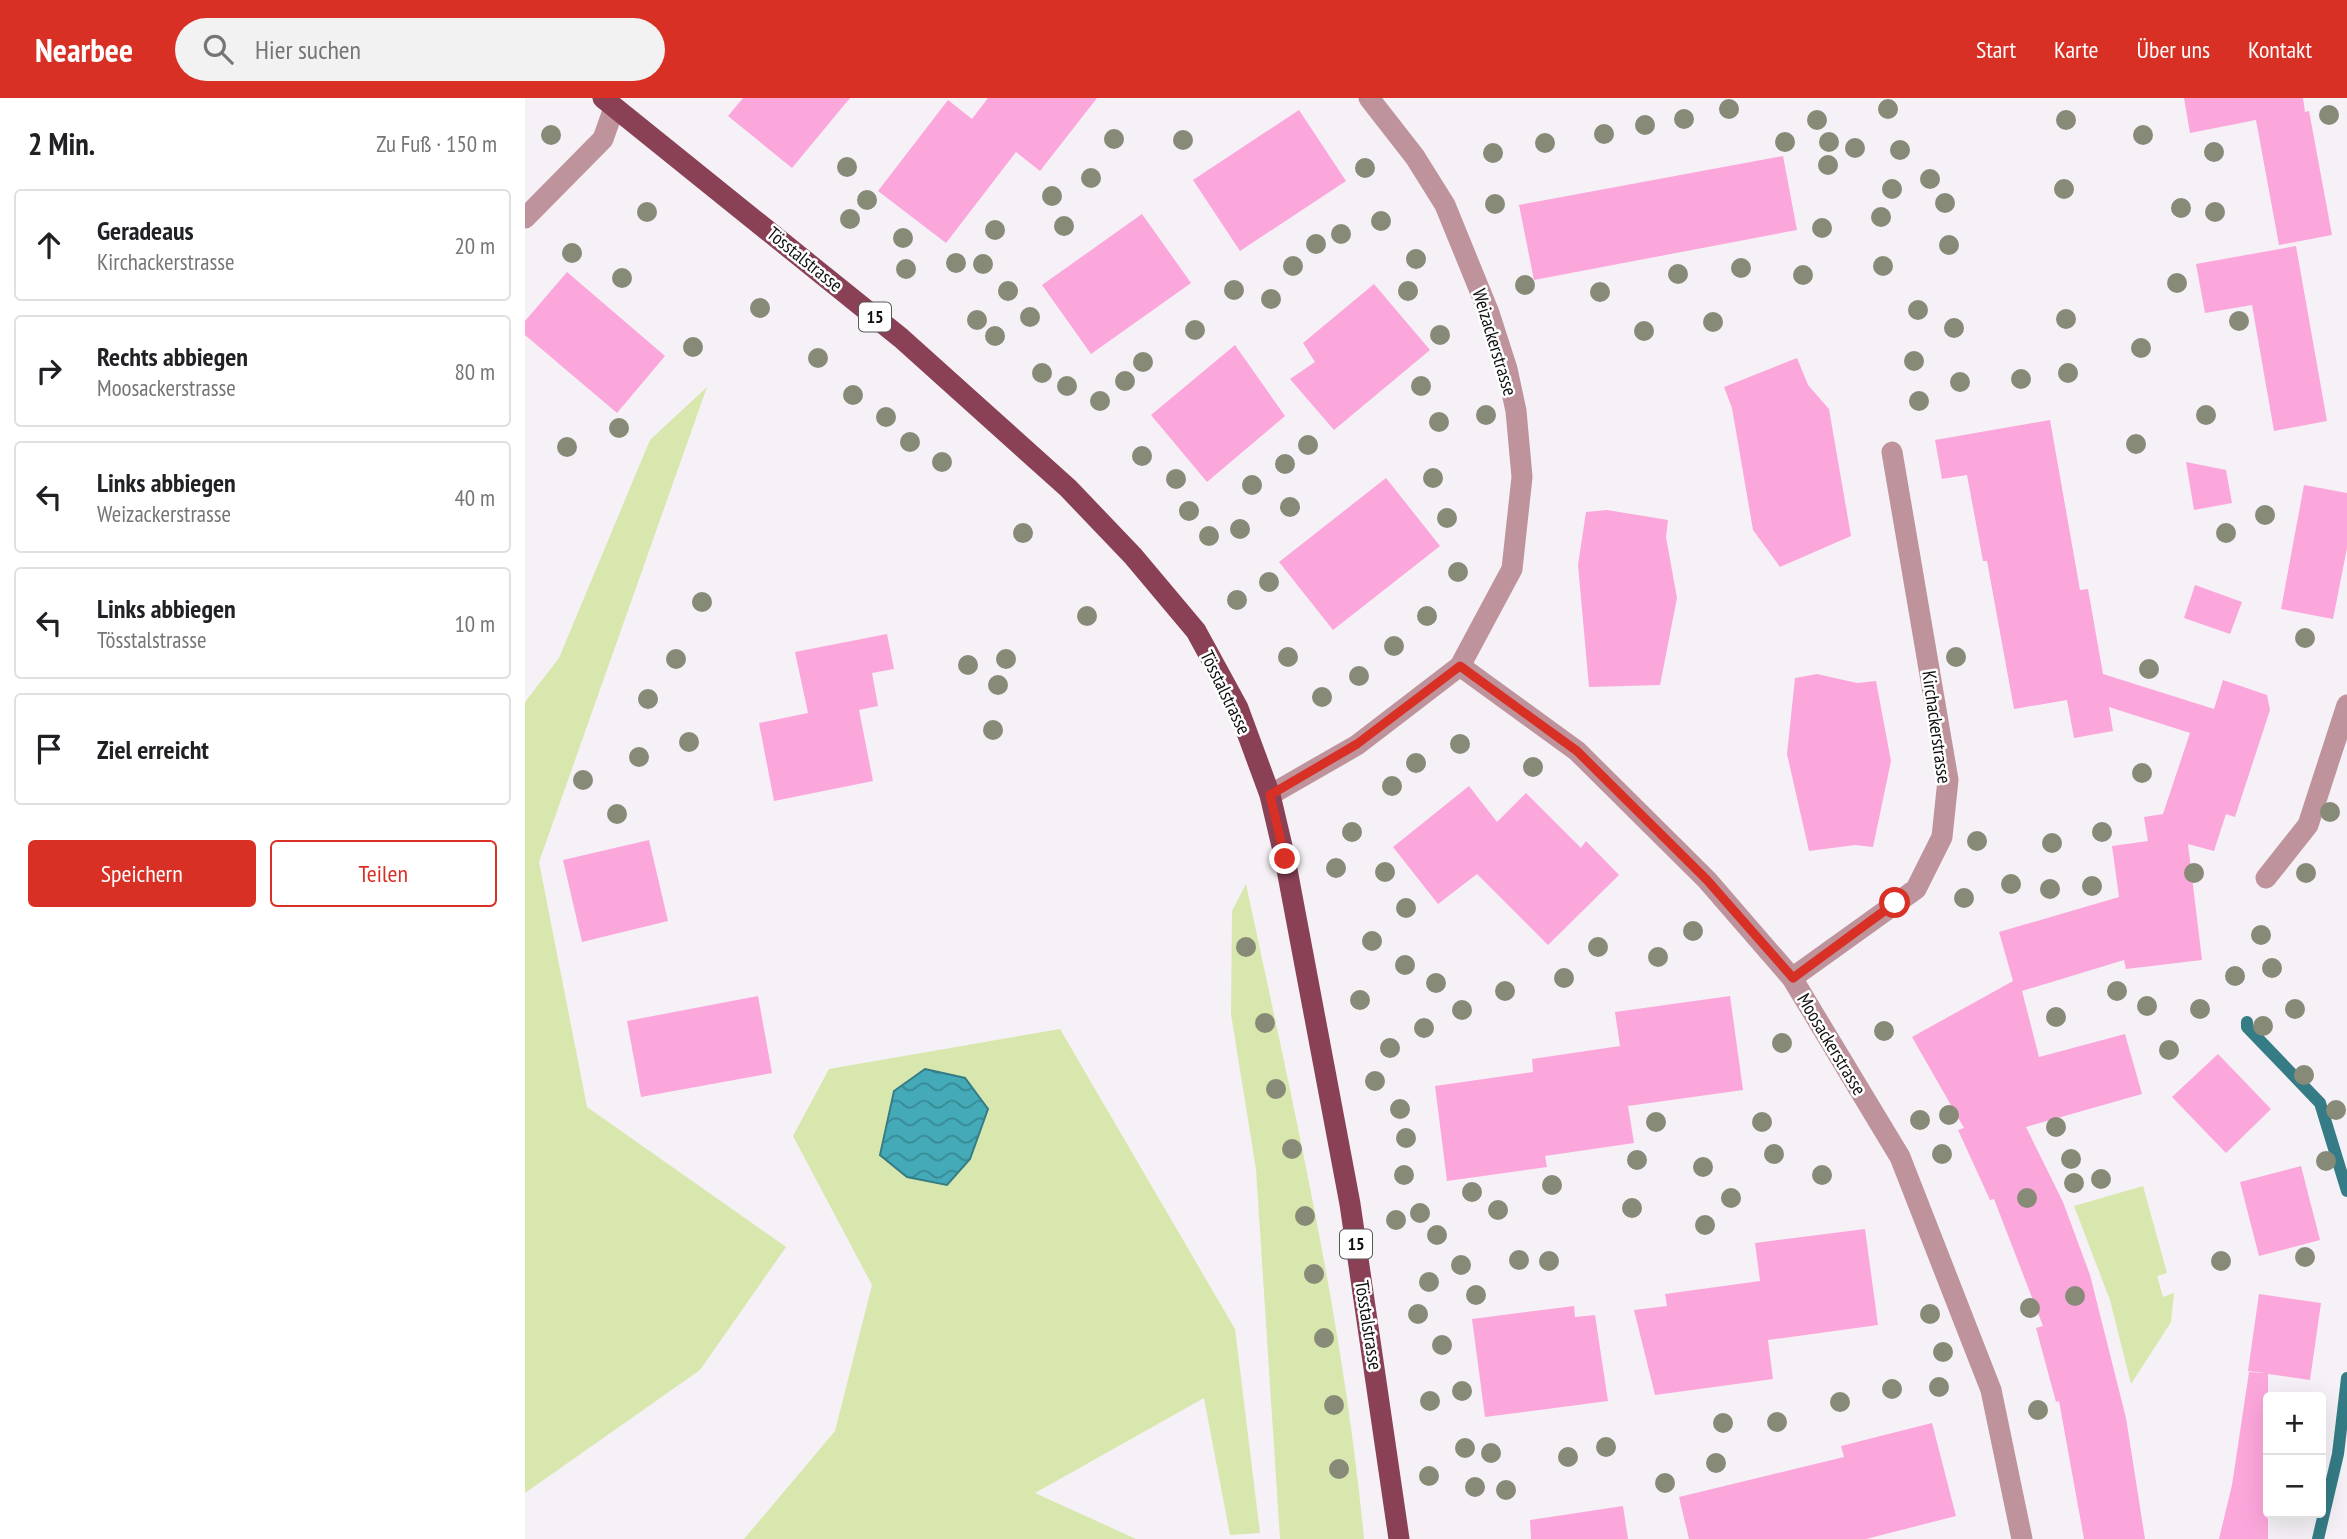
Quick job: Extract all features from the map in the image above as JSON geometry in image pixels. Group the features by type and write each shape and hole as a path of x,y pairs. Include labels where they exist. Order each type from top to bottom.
{"main road":[{"name":"Tösstalstrasse","path":"609,103 901,338 1068,488 1124,546 1196,631 1238,708 1270,795 1350,1204 1399,1539"}],"street":[{"name":"Weizackerstrasse","path":"1270,795 1357,744 1460,666 1513,569 1522,477 1516,411 1489,313 1445,205 1415,158 1369,98"},
{"path":"525,218 603,139 609,103"},
{"name":"Kirchackerstrasse","path":"1793,978 1916,889 1942,838 1948,780 1892,452"},
{"name":"Moosackerstrasse","path":"1460,666 1577,751 1707,880 1793,978 1900,1157 1991,1390 2022,1539"},
{"path":"2266,878 2308,825 2347,705"}],"green space":[{"path":"707,387 539,862 587,1107 786,1247 700,1370 525,1493 525,702 559,658 650,440"},
{"path":"1246,884 1330,1292 1355,1456 1364,1539 1280,1539 1256,1169 1231,1014 1232,911"},
{"path":"1060,1029 1235,1329 1260,1533 1230,1535 1204,1398 1035,1493 1136,1539 744,1539 835,1431 872,1285 793,1136 829,1069"},
{"path":"2143,1186 2167,1273 2157,1276 2163,1297 2174,1293 2171,1322 2131,1384 2110,1300 2074,1206"}],"water":[{"path":"925,1069 965,1078 988,1109 970,1159 947,1185 907,1177 880,1155 894,1091"}],"building":[{"path":"743,98 850,98 792,168 728,116"},
{"path":"988,98 1097,98 1040,171 1016,152 946,243 878,191 948,100 972,119"},
{"path":"2184,98 2303,98 2305,112 2309,111 2332,235 2279,245 2256,120 2190,133"},
{"path":"1299,110 1346,181 1240,251 1193,180"},
{"path":"1783,156 1797,230 1534,280 1519,205"},
{"path":"1142,214 1191,283 1091,354 1042,285"},
{"path":"2296,246 2327,421 2274,431 2252,305 2205,313 2196,264"},
{"path":"567,272 665,356 617,413 525,335 525,321"},
{"path":"1374,284 1430,350 1334,430 1290,379 1315,362 1303,343"},
{"path":"1235,345 1285,416 1207,482 1151,415"},
{"path":"1797,358 1808,385 1829,409 1851,536 1780,567 1753,530 1732,408 1724,387"},
{"path":"2050,420 2080,590 2088,589 2103,674 2214,709 2223,680 2267,695 2270,710 2235,817 2226,814 2214,851 2188,844 2202,960 2126,969 2124,960 2022,991 2039,1057 2125,1034 2142,1094 2026,1127 2063,1202 2090,1275 2126,1418 2145,1539 2084,1539 2059,1401 2056,1402 2036,1328 2043,1326 1994,1199 1990,1200 1958,1130 1964,1128 1912,1037 2013,981 1999,932 2119,897 2112,846 2148,841 2144,817 2163,814 2190,733 2109,707 2113,731 2074,738 2067,700 2014,709 1987,561 1983,561 1967,475 1942,479 1935,440"},
{"path":"2186,462 2226,470 2232,503 2194,510"},
{"path":"1386,478 1440,546 1333,630 1279,562"},
{"path":"2304,485 2347,493 2347,548 2333,619 2281,609"},
{"path":"1607,510 1668,520 1666,537 1677,598 1660,685 1589,687 1578,565 1586,512"},
{"path":"2195,585 2242,602 2230,634 2184,618"},
{"path":"887,634 894,669 872,673 878,706 859,710 873,781 774,801 759,723 808,713 795,652"},
{"path":"1817,674 1857,683 1876,681 1891,761 1873,847 1855,845 1809,851 1787,754 1795,678"},
{"path":"1469,786 1497,822 1526,793 1581,848 1586,841 1619,875 1548,945 1477,874 1438,904 1393,847"},
{"path":"649,840 668,921 582,942 563,860"},
{"path":"758,996 772,1073 641,1097 627,1021"},
{"path":"1730,996 1743,1090 1628,1106 1634,1143 1545,1156 1547,1167 1447,1181 1435,1086 1533,1072 1532,1059 1620,1046 1615,1012"},
{"path":"2218,1054 2271,1109 2226,1153 2172,1097"},
{"path":"2301,1166 2320,1240 2259,1256 2240,1182"},
{"path":"1865,1229 1878,1325 1768,1340 1773,1379 1655,1395 1634,1310 1667,1306 1665,1294 1760,1281 1755,1243"},
{"path":"2259,1294 2321,1303 2310,1380 2268,1374 2268,1392 2263,1392 2263,1518 2268,1518 2268,1539 2219,1539 2232,1485 2249,1372 2265,1373 2248,1371"},
{"path":"1574,1306 1575,1317 1595,1315 1608,1401 1485,1417 1472,1319"},
{"path":"1932,1423 1956,1516 1866,1539 1689,1539 1679,1497 1844,1457 1841,1446"},
{"path":"1623,1506 1628,1539 1531,1539 1530,1520"}],"waterway":[{"path":"2247,1022 2247,1027 2320,1103 2347,1191"},
{"path":"2318,1539 2338,1454 2347,1378"}],"route":[{"path":"1285,859 1270,795 1357,744 1460,666 1577,751 1707,880 1793,978 1895,903"}]}
